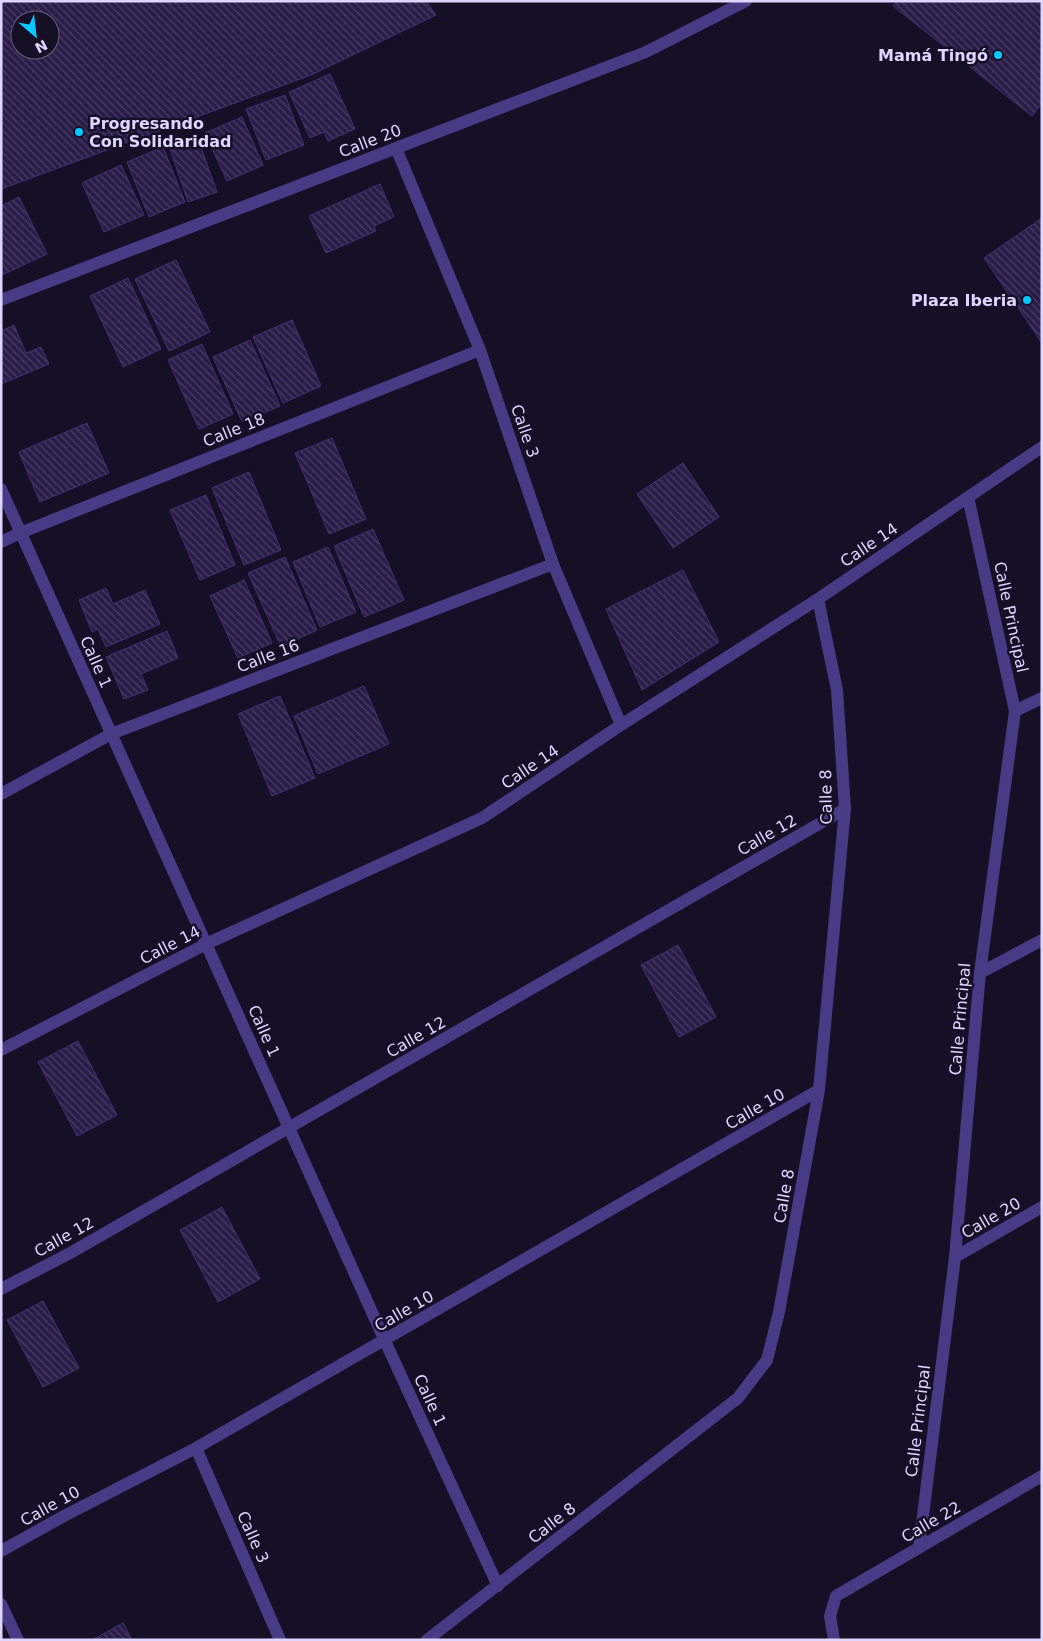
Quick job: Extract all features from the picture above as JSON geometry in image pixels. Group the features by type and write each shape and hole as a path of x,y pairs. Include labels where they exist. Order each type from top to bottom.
{"street":[{"name":"Calle 20","path":"1,300 646,52 746,1"},
{"name":"Calle 3","path":"396,148 480,350 553,564 621,725"},
{"name":"Calle 18","path":"1,542 480,350"},
{"name":"Calle 14","path":"1,1050 206,944 482,818 621,725 818,599 1042,447"},
{"name":"Calle 1","path":"1,489 385,1341 498,1586"},
{"name":"Calle Principal","path":"919,1548 955,1257 980,973 1015,711 968,497"},
{"name":"Calle 16","path":"1,794 111,734 553,564"},
{"name":"Calle 8","path":"428,1640 738,1398 766,1360 780,1312 820,1090 845,809 838,690 818,599"},
{"path":"1015,711 1042,698"},
{"name":"Calle 12","path":"1,1290 72,1252 290,1128 845,809"},
{"path":"980,973 1042,940"},
{"name":"Calle 10","path":"1,1551 64,1516 196,1448 820,1090"},
{"name":"Calle 20","path":"955,1257 1042,1208"},
{"name":"Calle 3","path":"196,1448 280,1640"},
{"name":"Calle 22","path":"834,1640 830,1616 836,1596 1042,1476"},
{"path":"1,1604 18,1640"}],"building":[{"name":"Progresando Con Solidaridad","path":"1,1 426,1 436,15 311,75 1,189"},
{"name":"Mamá Tingó","path":"897,1 1042,1 1042,103 1032,116 893,6"},
{"path":"330,74 355,129 328,141 324,132 310,138 289,92"},
{"path":"285,95 304,145 266,160 246,109"},
{"path":"242,117 263,165 227,181 205,133"},
{"path":"198,139 217,192 188,202 170,149"},
{"path":"163,147 185,202 149,217 127,162"},
{"path":"121,165 144,215 104,232 82,183"},
{"path":"380,184 394,217 374,226 376,231 326,253 309,216"},
{"path":"19,197 47,254 2,275 1,206"},
{"name":"Plaza Iberia","path":"1042,218 1042,343 984,258"},
{"path":"176,260 210,332 169,351 135,279"},
{"path":"128,278 161,349 123,367 90,296"},
{"path":"292,320 321,386 283,403 253,337"},
{"path":"14,325 26,353 41,347 49,364 1,384 1,331"},
{"path":"250,340 280,406 242,422 213,357"},
{"path":"202,344 233,414 199,429 168,360"},
{"path":"87,423 109,473 40,502 19,452"},
{"path":"332,438 366,519 329,534 295,453"},
{"path":"683,463 719,517 673,548 637,494"},
{"path":"249,472 281,550 244,565 212,488"},
{"path":"206,495 235,565 200,580 170,510"},
{"path":"373,529 404,600 364,617 334,546"},
{"path":"328,547 356,612 320,627 293,562"},
{"path":"285,557 317,630 281,647 248,573"},
{"path":"683,570 719,642 642,690 606,609"},
{"path":"244,580 272,643 238,658 210,596"},
{"path":"106,588 113,604 145,590 160,624 106,647 98,629 92,632 79,600"},
{"path":"167,631 178,658 141,674 148,690 124,699 106,657"},
{"path":"364,686 389,744 318,774 294,716"},
{"path":"280,696 315,778 272,796 238,714"},
{"path":"678,945 716,1017 679,1037 641,965"},
{"path":"78,1041 117,1115 77,1136 38,1062"},
{"path":"222,1207 260,1279 218,1302 180,1230"},
{"path":"43,1301 79,1368 43,1387 7,1320"},
{"path":"123,1623 132,1640 92,1640"}],"place":[{"name":"Mamá Tingó","path":"998,55"},
{"name":"Progresando Con Solidaridad","path":"79,132"},
{"name":"Plaza Iberia","path":"1027,300"}]}
